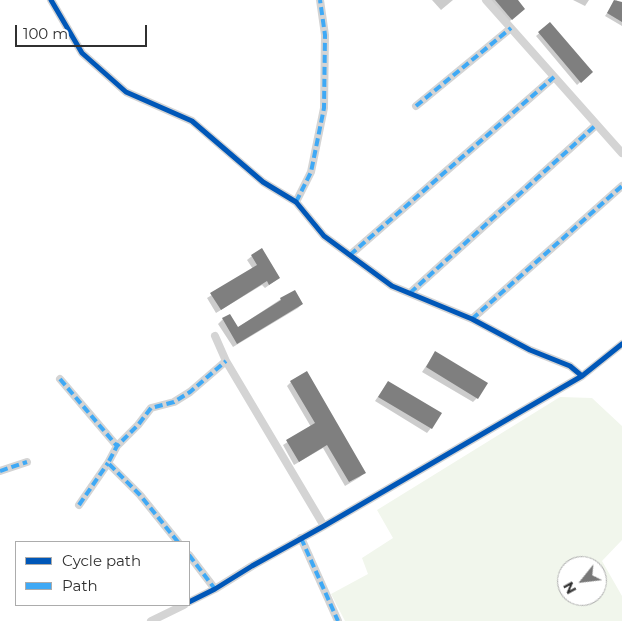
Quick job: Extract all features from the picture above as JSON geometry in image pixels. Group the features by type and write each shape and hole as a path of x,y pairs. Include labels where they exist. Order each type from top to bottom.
{"street":[{"path":"51,0 82,53 126,92 192,121 263,182 296,202 324,236 392,286 472,319 530,350 570,366 582,376"},
{"path":"296,202 311,172 324,108 325,35 320,0"},
{"path":"486,0 622,153"},
{"path":"416,106 512,28"},
{"path":"350,255 554,77"},
{"path":"410,293 596,125"},
{"path":"472,319 622,186"},
{"path":"215,336 226,361 324,526"},
{"path":"190,602 215,589 582,376 622,344"},
{"path":"79,505 108,463 117,446 138,425 151,408 174,402 190,392 226,361"},
{"path":"60,379 117,446"},
{"path":"0,471 27,462"},
{"path":"108,463 140,495 177,541"},
{"path":"301,538 338,621"},
{"path":"190,557 215,589"},
{"path":"151,621 182,606"}],"shaded area":[{"path":"560,397 592,398 622,426 622,540 607,556 557,556 557,606 607,606 607,570 622,596 622,621 345,621 331,594 368,574 362,558 393,538 377,510"}],"building":[{"path":"495,0 518,0 525,9 512,20"},
{"path":"614,0 622,2 622,22 607,13"},
{"path":"550,22 593,72 581,83 538,32"},
{"path":"262,248 280,278 269,285 267,281 221,310 210,293 257,265 251,255"},
{"path":"295,290 303,304 237,344 222,318 230,314 238,327"},
{"path":"435,351 488,383 478,399 426,367"},
{"path":"307,371 366,473 349,482 327,445 299,462 286,440 315,423 290,381"},
{"path":"388,381 442,413 432,429 378,397"}],"marked path":[{"path":"296,202 311,172 324,108 325,35 320,0"},
{"path":"416,106 511,28"},
{"path":"350,255 554,77"},
{"path":"410,293 596,125"},
{"path":"472,319 622,186"},
{"path":"177,541 140,495 108,463 117,446 138,425 151,408 174,402 190,392 226,361"},
{"path":"60,379 117,446"},
{"path":"0,471 27,462"},
{"path":"79,505 108,463"},
{"path":"301,538 338,621"},
{"path":"190,556 215,589"}],"cycle path":[{"path":"51,0 82,53 126,92 192,121 263,182 296,202 324,236 392,286 472,319 530,350 570,366 582,376"},
{"path":"190,602 215,589 582,376 622,344"}]}
